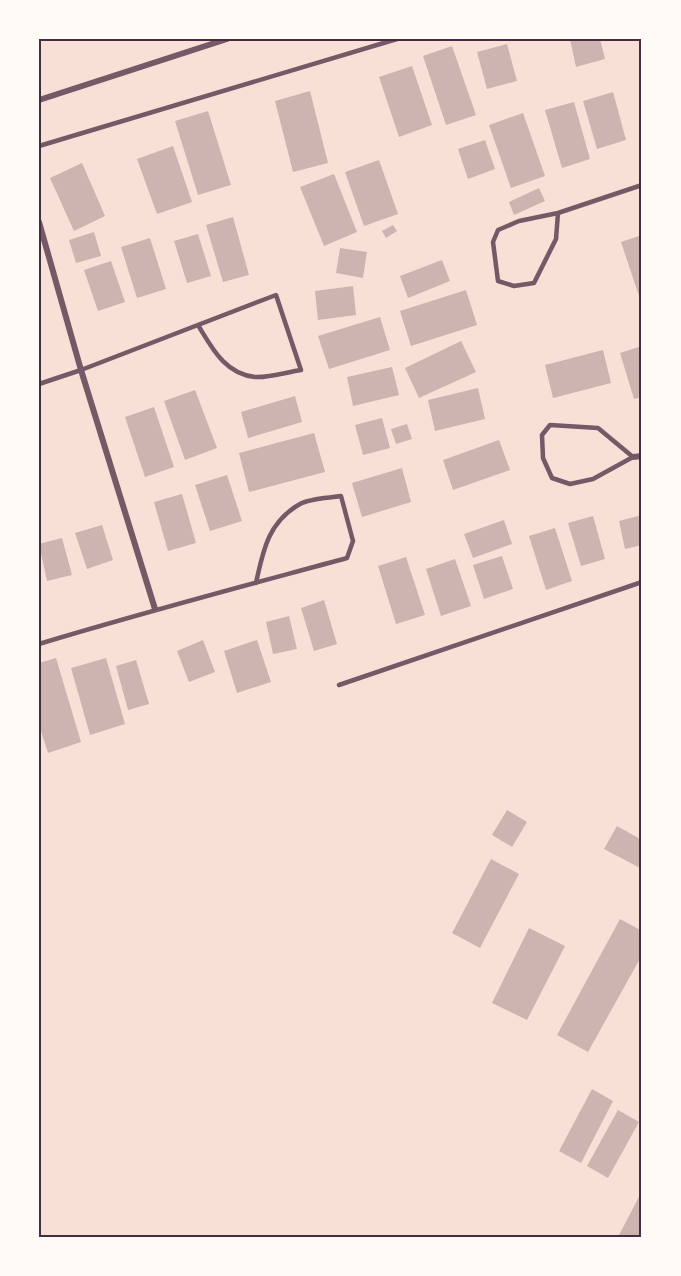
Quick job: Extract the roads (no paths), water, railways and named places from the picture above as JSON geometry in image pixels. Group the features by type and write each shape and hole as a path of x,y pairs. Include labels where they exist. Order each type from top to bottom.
{"street":[{"path":"39,100 227,39"},
{"path":"39,222 81,370 155,609"},
{"path":"633,458 642,456"}],"lane":[{"path":"39,147 398,39"},
{"path":"558,213 556,239 534,283 514,286 498,280 493,242 498,230 519,221 558,213 642,185"},
{"path":"39,384 276,295 301,370 255,377 233,371 215,353 198,325"},
{"path":"550,425 598,428 633,458 599,477 570,484 552,478 543,458 542,435 550,425"},
{"path":"39,644 155,609 256,583 347,558 353,541 341,496 301,503 278,522 264,545 256,583"},
{"path":"339,685 642,582"}]}
